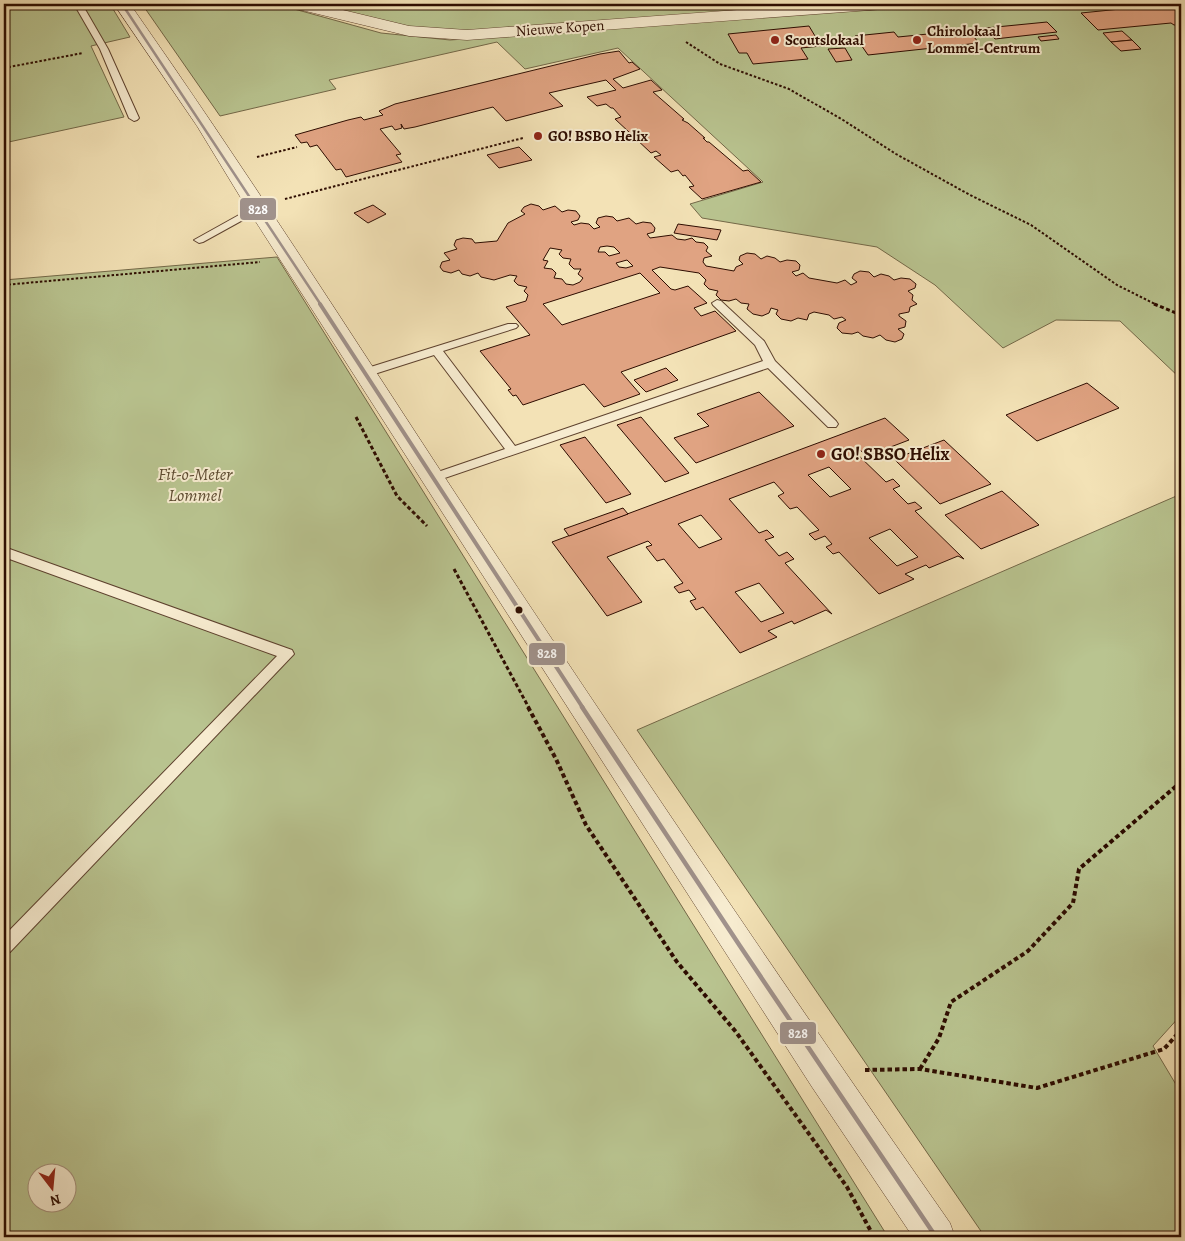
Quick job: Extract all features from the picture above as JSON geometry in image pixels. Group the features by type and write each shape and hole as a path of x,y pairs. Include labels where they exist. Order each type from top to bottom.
{"street":[{"path":"122,4 206,126 432,478 826,1075 936,1237"},
{"name":"Nieuwe Kopen","path":"299,4 409,31 467,35 884,4"}],"lane":[{"path":"78,4 104,49 134,118"},
{"path":"199,240 256,205"},
{"path":"717,303 760,343 770,363 832,424"},
{"path":"365,373 512,326"},
{"path":"436,350 512,450"},
{"path":"432,478 770,363"},
{"path":"4,552 287,654 4,947"}],"path":[{"path":"655,21 720,64 789,89 843,120 896,154 970,195 1031,225 1117,284 1164,310 1181,315"},
{"path":"4,68 104,49"},
{"path":"256,205 523,138"},
{"path":"230,163 297,147"},
{"path":"4,285 291,258"},
{"path":"259,262 264,270"},
{"path":"353,410 397,496 430,529"},
{"path":"450,562 556,759 586,824 677,962 736,1032 847,1187 874,1237"},
{"path":"920,1069 939,1038 951,1002 1028,951 1073,903 1079,869 1181,782"},
{"path":"826,1075 874,1069 920,1069 1036,1088 1164,1049 1181,1030"}],"green space":[{"path":"4,4 110,4 130,37 91,46 124,117 4,143"},
{"path":"142,4 276,4 381,33 450,40 946,4 1181,4 1181,379 1120,321 1056,320 1003,348 935,285 877,247 702,218 690,204 763,182 618,48 525,69 497,42 329,80 336,89 220,116"},
{"path":"311,4 844,4 454,32 405,28"},
{"name":"Fit-o-Meter Lommel","path":"277,257 888,1237 4,1237 4,280"},
{"path":"1181,494 1181,1015 1153,1046 1181,1093 1181,1237 985,1237 637,730"}],"building":[{"path":"1170,4 1181,15 1181,25 1171,23 1098,30 1081,13"},
{"path":"1047,22 1057,32 995,39 986,28"},
{"name":"Scoutslokaal","path":"809,26 821,46 801,48 808,59 753,64 747,53 739,53 728,34"},
{"name":"Chirolokaal Lommel-Centrum","path":"968,30 979,43 868,55 855,36 894,32 898,37"},
{"path":"1122,31 1132,40 1111,42 1103,33"},
{"path":"1056,35 1059,39 1041,41 1038,37"},
{"path":"1132,40 1141,49 1121,51 1111,42"},
{"path":"845,48 852,60 836,62 828,49"},
{"path":"619,51 629,63 632,62 640,69 613,79 623,88 651,80 662,90 653,92 684,119 682,120 688,123 707,142 743,171 748,170 761,182 702,199 689,187 694,186 685,175 683,176 678,170 671,172 654,157 661,155 656,151 651,153 634,137 640,136 636,132 630,133 615,119 621,117 613,108 606,104 597,106 587,97 616,90 606,80 549,93 563,106 506,121 493,107 415,127 404,129 401,124 402,128 395,130 392,126 380,129 401,154 396,155 402,162 346,177 341,169 336,170 317,145 310,147 307,142 301,143 295,135 361,117 364,120 383,115 379,111 395,104"},
{"path":"519,147 532,160 499,168 487,155"},
{"path":"531,204 539,206 543,210 555,206 562,212 568,210 576,211 580,216 578,220 571,222 574,225 581,223 589,224 594,229 600,227 596,223 598,218 606,216 613,217 617,221 629,218 636,224 643,222 651,223 655,228 654,232 647,234 650,238 672,235 677,239 685,240 692,238 696,242 704,243 708,247 706,251 712,256 704,258 703,262 706,266 734,271 736,267 743,264 739,260 740,256 747,253 755,254 761,259 767,256 775,258 780,262 787,260 796,261 800,265 799,270 792,272 796,276 803,273 809,278 837,283 845,280 851,285 857,282 852,278 854,274 860,271 869,272 874,277 881,274 889,276 894,280 901,278 910,279 916,284 915,288 908,291 913,295 912,300 917,304 910,307 909,312 899,314 906,321 905,327 898,329 904,334 902,339 895,342 886,340 880,335 873,338 863,336 858,332 852,334 842,333 837,328 839,323 846,320 842,317 834,319 829,315 814,312 809,314 807,320 798,318 791,321 781,319 776,314 778,310 771,308 769,313 762,316 753,314 747,309 749,304 741,303 736,299 729,301 721,300 716,295 718,291 709,289 704,284 706,280 699,273 660,267 652,270 671,289 675,290 688,286 707,303 694,308 701,316 715,311 736,331 621,372 640,394 604,407 584,384 523,405 516,395 513,396 508,390 511,389 480,351 530,335 506,307 526,301 528,295 524,291 527,287 518,285 514,281 517,276 510,275 494,280 481,277 478,273 470,276 462,274 459,270 451,273 443,271 440,267 442,262 450,260 444,253 457,249 454,245 456,240 463,238 472,239 475,243 497,241 508,223 525,214 521,211 524,207","holes":["600,247 614,247 620,253 609,256 605,252 598,252","550,248 562,250 559,254 563,258 571,259 569,264 574,269 581,269 578,274 583,278 580,282 573,285 566,284 562,279 554,278 556,273 552,269 544,268 548,261 543,260","627,260 633,266 619,267 616,263","640,273 660,293 562,325 543,304"]},
{"path":"373,205 386,214 368,223 354,213"},
{"path":"678,224 721,230 717,240 674,233"},
{"path":"666,368 678,380 646,392 634,380"},
{"path":"1087,383 1119,408 1037,441 1006,415"},
{"path":"759,392 794,426 696,463 674,438 709,426 697,414"},
{"path":"641,417 689,473 665,482 617,425"},
{"path":"885,418 909,440 867,456 860,450 855,452 886,482 893,479 900,486 893,489 908,504 915,502 922,508 915,511 964,559 958,556 929,568 926,565 905,574 914,579 879,594 839,552 833,554 826,547 832,544 825,536 815,540 809,534 819,530 797,507 790,509 778,496 784,493 774,482 729,499 759,533 767,530 774,537 765,540 779,556 787,552 794,559 785,563 832,614 826,610 794,624 792,621 768,631 777,637 740,653 703,607 696,610 690,601 696,599 689,590 679,593 674,587 683,583 664,559 657,561 646,547 652,545 648,541 607,557 642,602 607,616 552,542","holes":["829,467 851,489 830,497 808,475","701,515 722,539 699,548 678,524","890,529 918,557 897,566 869,538","759,583 784,613 761,622 735,592"]},
{"path":"585,437 631,494 606,503 560,445"},
{"path":"944,440 991,484 940,504 894,459"},
{"path":"1002,491 1039,525 981,549 945,515"},
{"path":"623,508 628,514 569,536 564,529"}],"transit line":[{"name":"828","path":"122,4 235,173 675,849 936,1237"}],"place":[{"name":"Scoutslokaal","path":"775,40"},
{"name":"Chirolokaal Lommel-Centrum","path":"917,40"},
{"name":"GO! BSBO Helix","path":"538,136"},
{"name":"GO! SBSO Helix","path":"821,454"}]}
